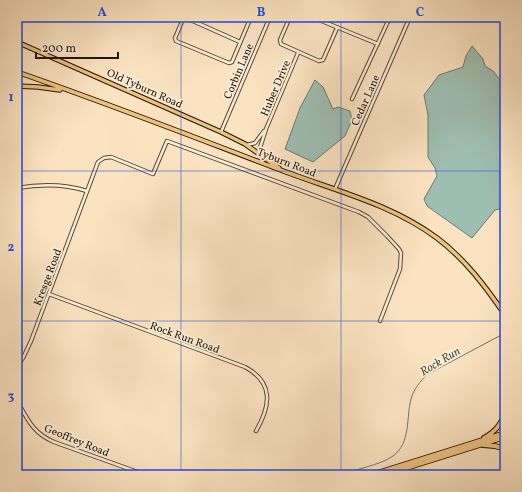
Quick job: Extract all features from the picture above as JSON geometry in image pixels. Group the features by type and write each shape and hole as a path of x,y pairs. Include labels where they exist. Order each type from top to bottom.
{"highway":[{"path":"476,444 495,431 505,413"},
{"path":"384,475 505,434"},
{"path":"372,475 476,444 505,437"},
{"path":"476,444 505,449"}],"main road":[{"name":"Old Tyburn Road","path":"17,42 221,132 245,144 285,172"},
{"name":"Tyburn Road","path":"17,72 393,212 437,238 453,250 470,269 505,315"},
{"path":"17,86 68,91"}],"street":[{"path":"240,42 184,17 175,38 176,41 230,63 232,62 251,18 246,17"},
{"name":"Corbin Lane","path":"221,132 270,17"},
{"path":"290,17 280,43 298,53 321,61 324,60 337,28"},
{"path":"312,17 318,18 337,28 378,44"},
{"path":"377,17 388,22"},
{"path":"352,99 390,17"},
{"name":"Cedar Lane","path":"335,190 410,17"},
{"name":"Huber Drive","path":"261,154 259,151 266,129 298,53"},
{"name":"Huber Drive","path":"245,144 251,145 255,143 266,129"},
{"name":"Kresge Road","path":"17,366 26,352 98,162 104,158 112,158 153,174 167,142 359,212 368,217 399,249 401,255 400,269 380,321"},
{"path":"17,188 50,186 71,187 87,191"},
{"name":"Rock Run Road","path":"49,294 245,367 262,383 266,391 267,400 264,416 256,431"},
{"name":"Geoffrey Road","path":"17,401 33,429 42,436 54,442 146,475"}],"shaded area":[{"path":"472,46 483,59 485,66 493,71 505,86 505,206 504,208 495,210 472,238 427,206 424,199 437,176 435,168 428,157 428,115 424,95 439,75 463,67 466,56"},
{"path":"315,80 323,87 333,109 338,107 350,111 352,120 345,136 313,162 285,149 300,108"}],"waterway":[{"name":"Rock Run","path":"338,475 374,465 388,459 399,451 403,444 407,430 412,395 422,379 428,374 505,333"}]}
